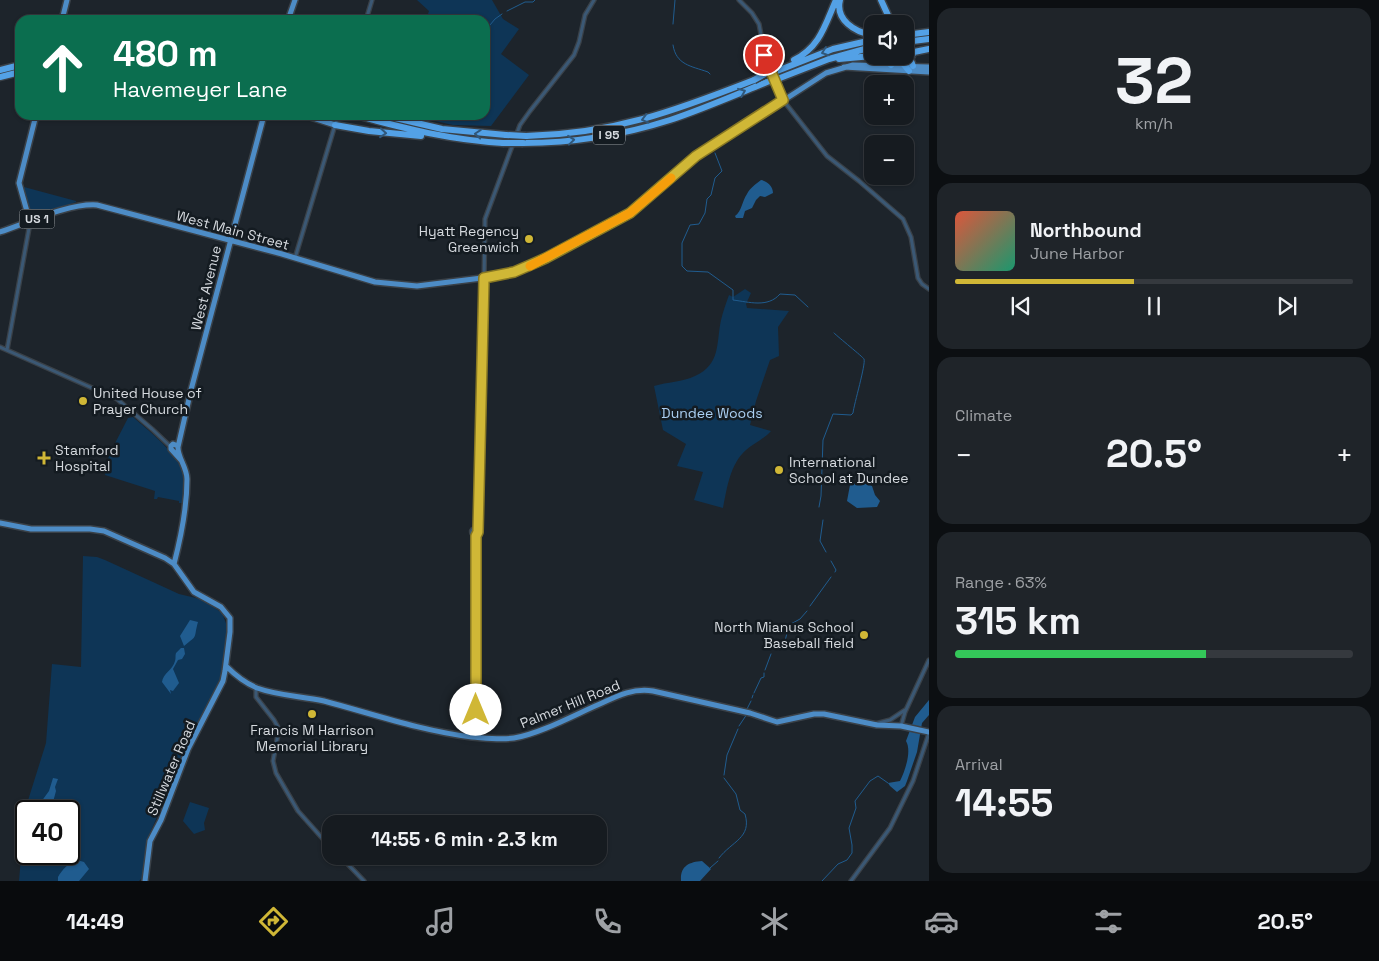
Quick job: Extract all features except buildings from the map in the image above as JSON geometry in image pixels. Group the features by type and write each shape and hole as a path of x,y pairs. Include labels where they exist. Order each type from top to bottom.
{"highway":[{"path":"838,0 840,12 845,22 864,33"},
{"path":"778,72 815,45 838,0"},
{"path":"882,0 890,15"},
{"path":"914,33 929,32"},
{"path":"914,46 929,39"},
{"name":"I 95","path":"374,120 413,131 466,140 503,143 565,141 610,135 653,125 754,80 833,49 864,42"},
{"name":"I 95","path":"401,120 451,130 506,135 526,136 575,133 610,127 717,102 767,82 778,72 804,68 837,56 864,49"},
{"path":"914,52 929,49"},
{"path":"804,68 841,58 864,57"},
{"path":"906,65 910,68"},
{"path":"2,69 15,66"},
{"path":"0,76 15,73"},
{"path":"418,120 451,130"},
{"path":"335,125 369,131 466,140"}],"main road":[{"path":"63,15 67,0"},
{"path":"290,15 295,0"},
{"name":"US 1","path":"484,278 514,272 528,266 624,217 642,204 696,156 821,75 834,69 864,65"},
{"name":"US 1","path":"891,65 929,72"},
{"name":"US 1","path":"844,67 929,67"},
{"path":"30,222 19,183 35,120"},
{"name":"West Avenue","path":"175,447 180,438 263,120"},
{"path":"320,120 335,125"},
{"name":"West Main Street","path":"0,232 74,207 89,204 230,240 354,277 395,285 422,286 484,278"},
{"path":"0,523 31,529 90,529 104,531 165,558 174,564 183,518 187,481 186,470 175,447"},
{"name":"Stillwater Road","path":"144,879 150,841 161,820 189,746 221,685 226,666 231,623 228,614 221,607 194,592 174,564"},
{"name":"Palmer Hill Road","path":"226,666 240,678 256,687 285,696 323,701 420,727 476,737 500,739 519,737 545,728 620,695 640,690 653,691 750,713 779,722 814,714 824,714 927,732"}],"street":[{"path":"368,15 372,0"},
{"path":"475,534 471,532 475,529 478,515 485,219 518,130 530,111 574,56 580,42 584,17 594,0"},
{"path":"739,0 758,21 765,56 783,100 827,156 859,180 903,219 911,237 918,278 929,289"},
{"path":"295,258 336,120"},
{"path":"7,350 30,222"},
{"path":"0,347 118,399 175,447"},
{"path":"475,529 478,532 475,534 477,548 476,737"},
{"path":"900,726 929,660"},
{"path":"256,687 256,697 279,729 273,760 276,773 298,811 322,838"},
{"path":"873,724 890,720 907,708"},
{"path":"851,881 890,828 913,781 927,732"},
{"path":"349,865 364,881"}],"green space":[{"path":"417,0 492,0 503,19 519,29 501,54 529,75 491,126 453,125 431,120 490,120 490,15 428,15 429,11"},
{"path":"22,188 76,202 32,218 30,217"},
{"name":"Dundee Woods","path":"745,289 751,293 746,304 747,308 789,311 778,327 779,356 770,360 750,425 771,431 746,450 736,462 730,477 723,508 694,500 703,472 677,466 686,444 663,430 654,386 690,378 709,366 716,352 721,320 729,295 733,297"},
{"path":"133,417 155,436 176,459 184,476 182,503 158,497 154,499 155,491 105,475 109,455 128,418"},
{"path":"83,556 97,557 105,560 179,594 200,599 222,613 227,626 222,678 186,748 147,840 142,878 139,881 19,881 20,865 80,865 80,800 28,800 46,743 52,664 81,667"},
{"path":"190,802 209,808 204,823 205,830 194,834 183,821"}],"shaded area":[{"path":"761,180 769,184 773,193 765,197 760,196 752,208 745,211 743,218 736,218 735,216 748,192"},
{"path":"863,481 872,486 875,495 880,501 877,507 857,508 847,501 850,485"},
{"path":"190,620 198,622 194,638 184,646 180,636"},
{"path":"181,648 184,648 185,654 182,659 178,660 173,669 179,683 173,691 170,690 171,694 162,682 164,676 174,664 176,653"},
{"path":"929,700 929,715 922,723 917,752 907,781 905,786 897,792 888,783 900,781 906,767 908,755 906,741 915,717"},
{"path":"53,778 58,779 54,800 42,800 49,791"},
{"path":"80,861 84,862 89,869 79,881 58,881 58,877 69,865 80,865"},
{"path":"702,861 711,869 700,881 681,881 682,872 686,866 693,862"}],"waterway":[{"path":"507,11 525,2 533,2 535,0"},
{"path":"673,24 675,0"},
{"path":"490,25 502,14"},
{"path":"673,45 677,57 681,61 710,74"},
{"path":"715,153 722,171 715,178 711,195 707,199 705,213 699,224 690,225 682,243 682,266 687,271 708,272 733,290 733,300 764,303 780,294 795,295 808,307"},
{"path":"819,507 823,440 833,414 851,415 853,413 864,362 863,357 834,333"},
{"path":"823,520 820,541 826,552"},
{"path":"831,561 836,570 835,572"},
{"path":"810,606 831,577"},
{"path":"785,641 789,625 800,619 807,611"},
{"path":"775,649 783,643"},
{"path":"765,670 771,654"},
{"path":"754,693 761,678 764,677 764,673"},
{"path":"747,709 751,701"},
{"path":"739,726 747,714"},
{"path":"724,775 727,755 738,729"},
{"path":"822,881 838,864 847,860 852,853 849,828 856,808 855,801 870,781 878,776 888,783"},
{"path":"719,858 740,839 746,829 745,814 740,810 736,794 724,778"},
{"path":"710,868 718,861"}],"slow traffic":[{"path":"530,266 622,218 642,204 671,178"}],"place":[{"name":"Hyatt Regency Greenwich","path":"529,239"},
{"name":"United House of Prayer Church","path":"83,401"},
{"name":"Stamford Hospital","path":"44,458"},
{"name":"International School at Dundee","path":"779,470"},
{"name":"North Mianus School Baseball field","path":"864,635"},
{"name":"Francis M Harrison Memorial Library","path":"312,714"}],"route":[{"path":"476,710 476,536 478,532 482,406 484,278 514,272 528,266 624,217 642,204 696,156 783,100 764,55"}]}
